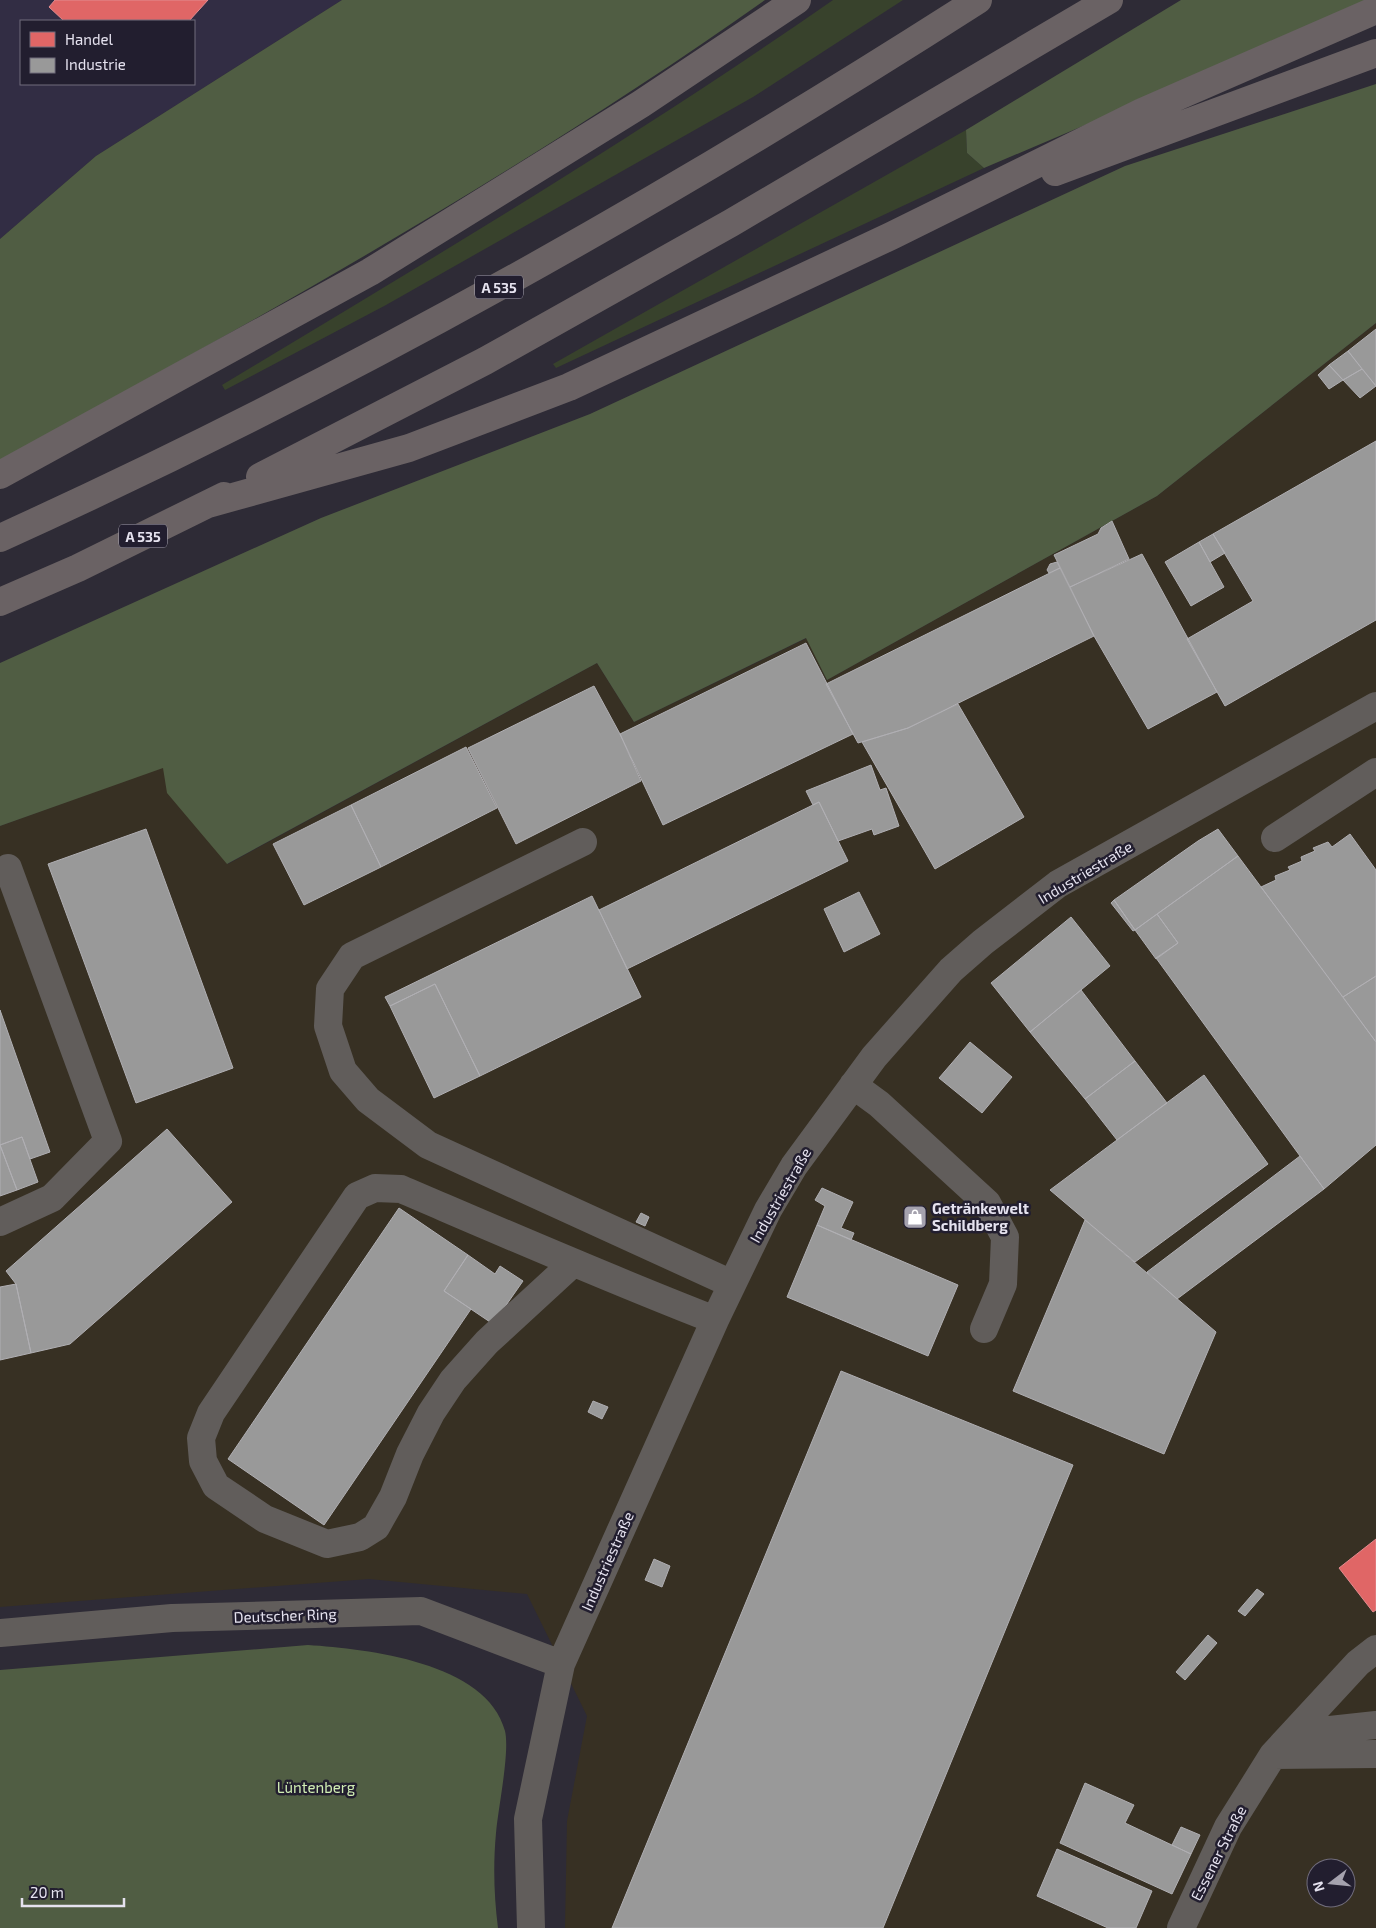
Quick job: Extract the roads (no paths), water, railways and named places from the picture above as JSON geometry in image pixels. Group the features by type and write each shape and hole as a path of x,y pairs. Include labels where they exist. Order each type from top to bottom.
{"highway":[{"path":"0,475 105,420 370,272 640,104 797,0"},
{"name":"A 535","path":"0,538 90,497 285,400 545,262 894,54 978,0"},
{"name":"A 535","path":"0,602 78,568 208,504 494,356 731,223 1109,0"},
{"path":"208,504 409,448 569,387 891,236 1142,112 1376,10"},
{"path":"891,236 1157,133 1376,53"}],"street":[{"name":"Industriestraße","path":"531,1928 528,1819 561,1664 715,1320 768,1210 794,1166 853,1085 905,1020 951,970 983,942 1058,884 1376,706"},
{"path":"1275,838 1376,772"},
{"path":"583,842 352,956 330,989 328,1026 343,1071 368,1100 428,1146 732,1284"},
{"path":"0,1222 52,1198 108,1141 8,868"},
{"path":"853,1085 879,1104 987,1204 1005,1237 1003,1284 984,1329"},
{"path":"573,1263 487,1342 453,1380 431,1413 410,1454 393,1498 376,1527 360,1537 327,1544 265,1519 216,1486 203,1461 201,1438 211,1414 358,1196 375,1188 402,1189 573,1263 602,1276 715,1320"},
{"name":"Deutscher Ring","path":"0,1633 172,1618 421,1611 561,1664"},
{"name":"Essener Straße","path":"1181,1928 1228,1827 1273,1755 1358,1663 1376,1649"},
{"path":"1293,1734 1376,1725"},
{"path":"1273,1755 1376,1754"}],"place":[{"name":"Getränkewelt Schildberg","path":"915,1217"}],"park label":[{"name":"Lüntenberg","path":"316,1787"}]}
